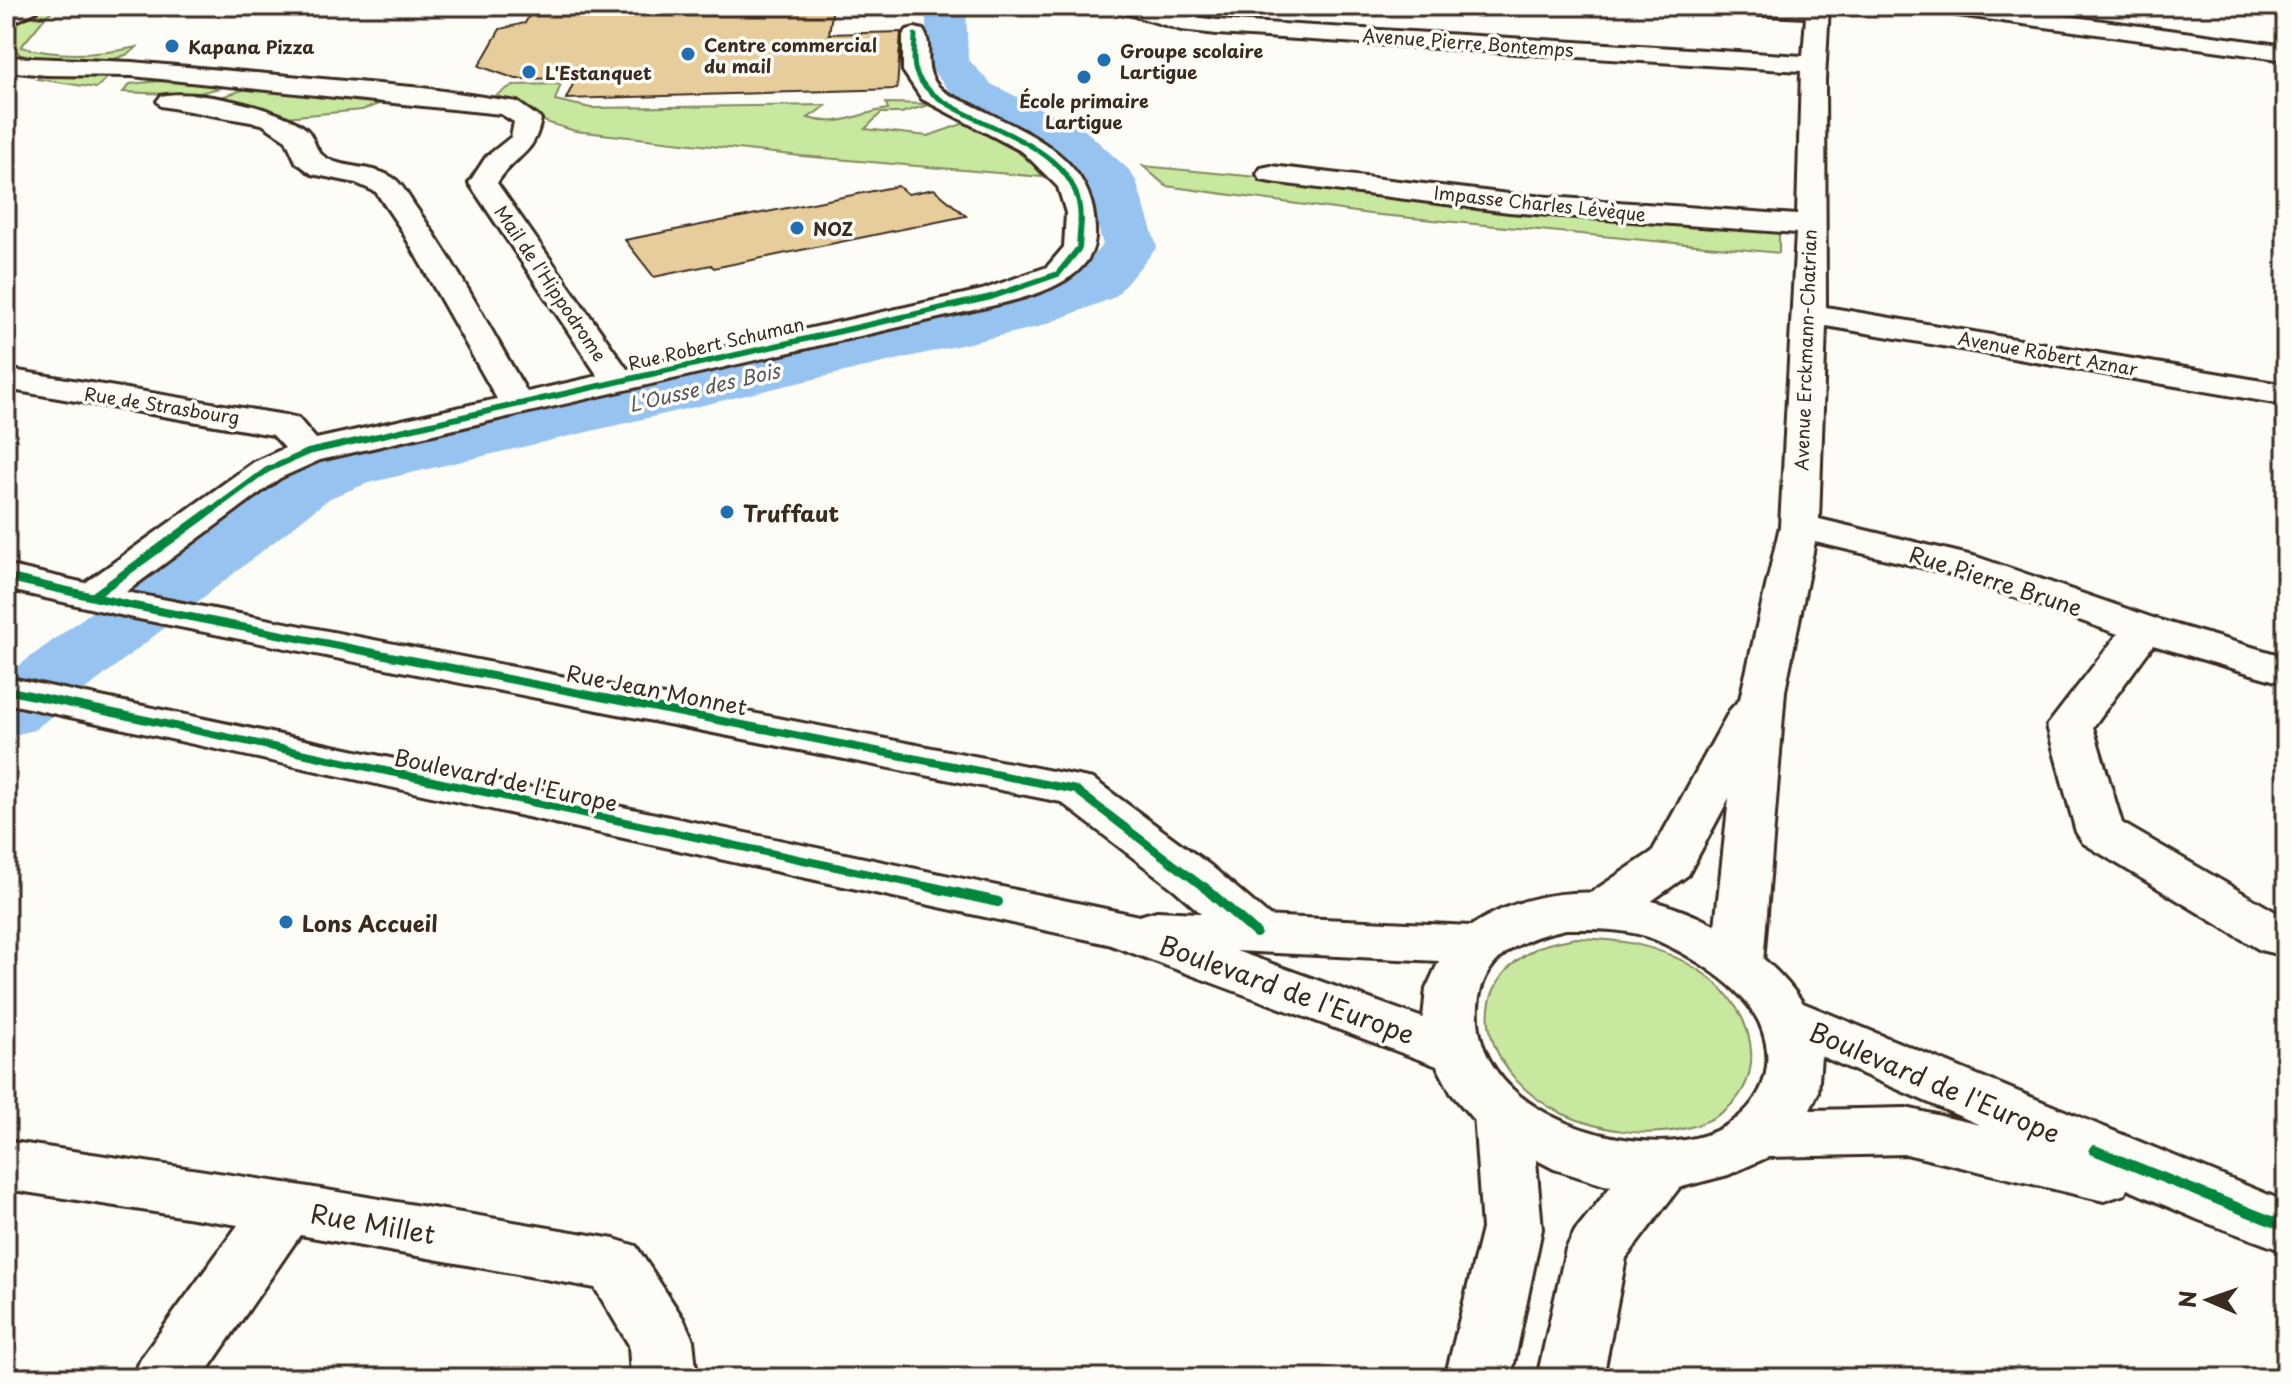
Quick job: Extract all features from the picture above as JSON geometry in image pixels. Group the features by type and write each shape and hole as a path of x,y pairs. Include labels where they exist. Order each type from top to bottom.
{"street":[{"path":"6,19 29,6"},
{"name":"Avenue Pierre Bontemps","path":"1126,6 1181,23 1217,27 1813,64"},
{"path":"1724,6 1818,9"},
{"path":"1943,6 2286,53"},
{"name":"Avenue Erckmann-Chatrian","path":"1737,963 1763,691 1799,526 1810,314 1813,64 1818,9"},
{"name":"Rue Robert Schuman","path":"127,603 267,470 308,452 991,297 1058,274 1079,248 1081,213 1072,186 1060,170 1033,146 931,94 915,71 915,35"},
{"name":"Mail de l'Hippodrome","path":"6,64 46,68 132,69 508,107 528,119 524,140 496,163 483,183 619,382"},
{"path":"127,95 132,69"},
{"name":"Mail de l'Hippodrome","path":"127,95 209,95 231,89 245,79"},
{"name":"Mail de l'Hippodrome","path":"6,83 26,81 222,107 275,120 316,117"},
{"name":"Mail de l'Hippodrome","path":"352,114 423,96"},
{"path":"275,120 298,136 306,156 322,168 364,176 386,186 416,229 517,404"},
{"name":"Impasse Charles Lévèque","path":"1271,174 1509,203 1810,225"},
{"name":"Avenue Robert Aznar","path":"1810,314 2286,395"},
{"name":"Rue de Strasbourg","path":"6,379 285,426 308,452"},
{"name":"Rue Pierre Brune","path":"1799,526 1963,565 2144,629 2286,671"},
{"name":"Rue Jean Monnet","path":"6,577 1076,790 1193,878 1256,933"},
{"path":"2144,629 2070,726 2100,832 2278,937 2286,938"},
{"name":"Avenue Erckmann-Chatrian","path":"1601,911 1671,863 1763,691"},
{"name":"Boulevard de l'Europe","path":"22,693 1118,928 1455,1051"},
{"path":"1566,911 1601,911 1649,919 1696,936 1737,963 1764,988 1784,1017 1795,1059 1787,1100 1761,1134 1717,1157 1661,1167 1604,1161 1550,1142 1503,1114 1474,1083 1455,1051 1447,1011 1457,975 1480,945 1503,929 1533,917 1566,911"},
{"name":"Boulevard de l'Europe","path":"1118,928 1480,945"},
{"name":"Boulevard de l'Europe","path":"1784,1017 2220,1203 2286,1227"},
{"path":"1478,1378 1512,1229 1503,1114"},
{"name":"Boulevard de l'Europe","path":"1761,1134 1906,1131 2220,1203"},
{"name":"Rue Millet","path":"6,1165 285,1208 614,1265 661,1340 664,1378"},
{"path":"1570,1378 1597,1249 1661,1167"},
{"path":"165,1378 285,1208"}],"green space":[{"path":"43,6 58,6 21,47 79,54 137,47 115,59 100,61 24,59 18,52 6,47 6,29"},
{"path":"46,73 113,73 96,88 37,79"},
{"path":"160,81 228,86 191,95 123,92 130,84"},
{"path":"561,84 555,100 591,108 827,105 808,118 820,121 849,119 888,109 886,103 932,104 901,113 881,113 865,129 928,136 965,123 1018,152 1043,177 801,156 575,131 546,122 531,109 495,96 513,85"},
{"path":"249,88 384,102 362,110 285,117 215,99"},
{"path":"1143,166 1779,227 1779,253 1370,214 1166,186"},
{"path":"1576,938 1624,942 1654,949 1697,969 1720,987 1737,1008 1747,1032 1751,1056 1748,1079 1736,1099 1716,1116 1687,1128 1656,1132 1624,1131 1593,1125 1563,1114 1538,1100 1517,1081 1501,1059 1491,1036 1489,1012 1494,989 1509,967 1535,949"}],"building":[{"name":"Centre commercial du mail","path":"535,6 833,6 829,34 901,32 897,89 566,99 576,78 516,79 479,66 500,29 525,23"},
{"name":"NOZ","path":"898,186 908,194 934,189 966,216 714,268 711,265 654,277 625,240"}],"waterway":[{"name":"L'Ousse des Bois","path":"6,713 307,484 347,468 1018,315 1095,285 1130,247 1111,181 1069,141 975,93 947,61 946,6"}],"cycle path":[{"path":"95,595 267,470 308,452 991,297 1058,274 1079,248 1081,213 1072,186 1060,170 1033,146 931,94 915,71 915,35"},
{"path":"6,577 129,605 1076,790 1193,878 1256,933"},
{"path":"6,690 998,902"},
{"path":"2094,1150 2286,1227"}],"place":[{"name":"Kapana Pizza","path":"172,46"},
{"name":"Centre commercial du mail","path":"688,54"},
{"name":"Groupe scolaire Lartigue","path":"1104,60"},
{"name":"L'Estanquet","path":"529,72"},
{"name":"École primaire Lartigue","path":"1084,77"},
{"name":"NOZ","path":"797,228"},
{"name":"Truffaut","path":"727,512"},
{"name":"Lons Accueil","path":"286,922"}]}
